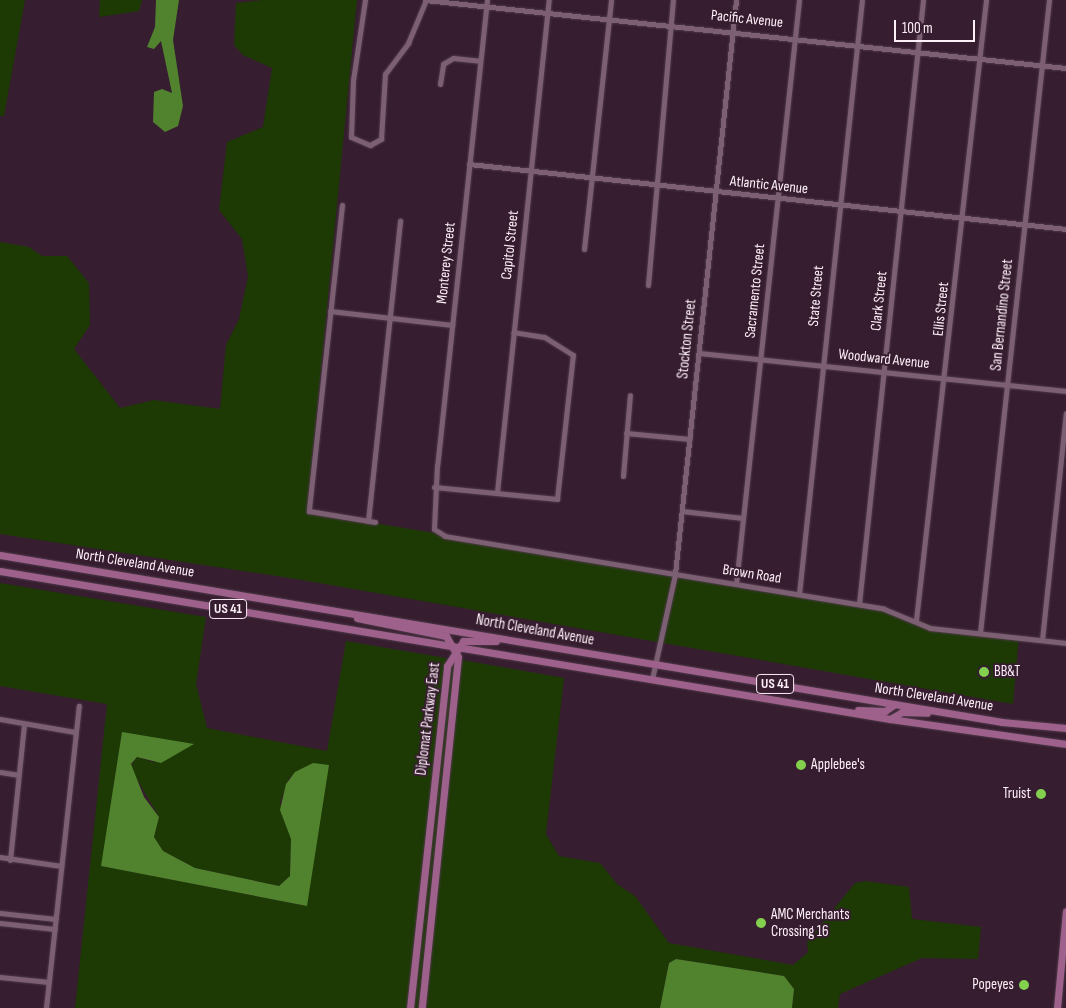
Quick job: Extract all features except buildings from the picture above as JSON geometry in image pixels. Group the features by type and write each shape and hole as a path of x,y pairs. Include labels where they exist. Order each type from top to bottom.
{"main road":[{"name":"North Cleveland Avenue","path":"0,555 895,704 1066,728"},
{"name":"North Cleveland Avenue","path":"0,571 890,720 1064,744"},
{"path":"315,607 439,634 456,647 467,640 525,642"},
{"name":"Diplomat Parkway East","path":"410,1008 444,684 456,647"},
{"name":"Diplomat Parkway East","path":"422,1008 458,667 456,647"},
{"path":"833,710 885,711 895,704"},
{"path":"890,720 902,712 959,714"},
{"path":"1057,1008 1066,911"}],"street":[{"path":"365,0 353,80 351,137 356,142 370,145 381,139 385,74 408,43 426,0"},
{"name":"Pacific Avenue","path":"426,0 487,2 548,11 1066,68"},
{"name":"Capitol Street","path":"497,492 549,0"},
{"path":"584,249 611,0"},
{"path":"648,285 654,184 673,0"},
{"name":"Stockton Street","path":"652,679 675,574 736,0"},
{"name":"Sacramento Street","path":"736,584 799,0"},
{"name":"State Street","path":"799,594 838,204 862,0"},
{"name":"Clark Street","path":"859,604 923,0"},
{"name":"Ellis Street","path":"916,620 946,378 986,0"},
{"name":"San Bernandino Street","path":"980,633 1049,0"},
{"name":"Monterey Street","path":"434,530 434,487 487,2"},
{"path":"440,84 444,64 453,58 480,61"},
{"name":"Atlantic Avenue","path":"469,164 1066,229"},
{"path":"342,205 309,511 375,522"},
{"path":"368,521 400,222"},
{"path":"330,311 452,325"},
{"path":"434,487 557,499 572,355 544,337 513,332"},
{"name":"Woodward Avenue","path":"699,353 1066,391"},
{"path":"623,476 630,395"},
{"path":"1042,640 1066,413"},
{"path":"626,434 690,439"},
{"path":"682,511 743,518"},
{"name":"Brown Road","path":"434,530 445,536 859,604 916,620 930,628 1066,644"},
{"path":"46,1008 78,706"},
{"path":"0,719 75,732"},
{"path":"10,860 24,724"},
{"path":"0,772 18,775"},
{"path":"0,857 10,860 61,866"},
{"path":"0,913 56,919"},
{"path":"0,923 55,929"},
{"path":"0,977 49,982"}],"shaded area":[{"path":"0,0 25,0 4,116 0,116"},
{"path":"100,0 142,0 139,11 99,17"},
{"path":"156,0 179,0 173,40 183,106 178,126 165,132 153,122 154,92 162,89 172,93 161,41 154,49 147,47 155,27"},
{"path":"263,0 357,0 307,512 881,607 939,628 1019,636 1013,704 296,579 0,534 0,242 29,247 42,256 67,256 89,283 90,325 74,349 120,408 154,400 220,409 226,345 239,319 248,277 242,239 219,210 227,142 263,127 272,68 243,55 234,45 236,3"},
{"path":"0,583 206,617 196,684 207,728 327,751 346,641 446,658 407,1008 75,1008 107,704 0,686","holes":["122,733 156,763 137,757 130,767 159,817 154,837 163,851 195,868 279,886 290,876 291,839 280,803 289,778 313,763 307,906 102,866"]},
{"path":"455,659 419,1008 413,1008 450,666"},
{"path":"462,660 564,678 546,834 559,856 600,863 617,884 635,896 669,943 793,965 808,952 807,942 855,883 866,881 909,887 912,919 981,927 978,959 922,958 840,994 838,1008 792,1008 794,989 784,976 676,959 669,963 660,1008 425,1008"},
{"path":"122,732 194,744 161,763 137,757 131,764 144,797 159,817 154,837 163,851 195,868 279,886 290,876 291,839 280,810 286,784 295,772 313,763 329,765 307,906 101,866"},
{"path":"676,959 784,976 794,989 792,1008 660,1008 669,963"}],"place":[{"name":"BB&T","path":"984,672"},
{"name":"Applebee's","path":"801,765"},
{"name":"Truist","path":"1041,794"},
{"name":"AMC Merchants Crossing 16","path":"761,923"},
{"name":"Popeyes","path":"1024,985"}]}
